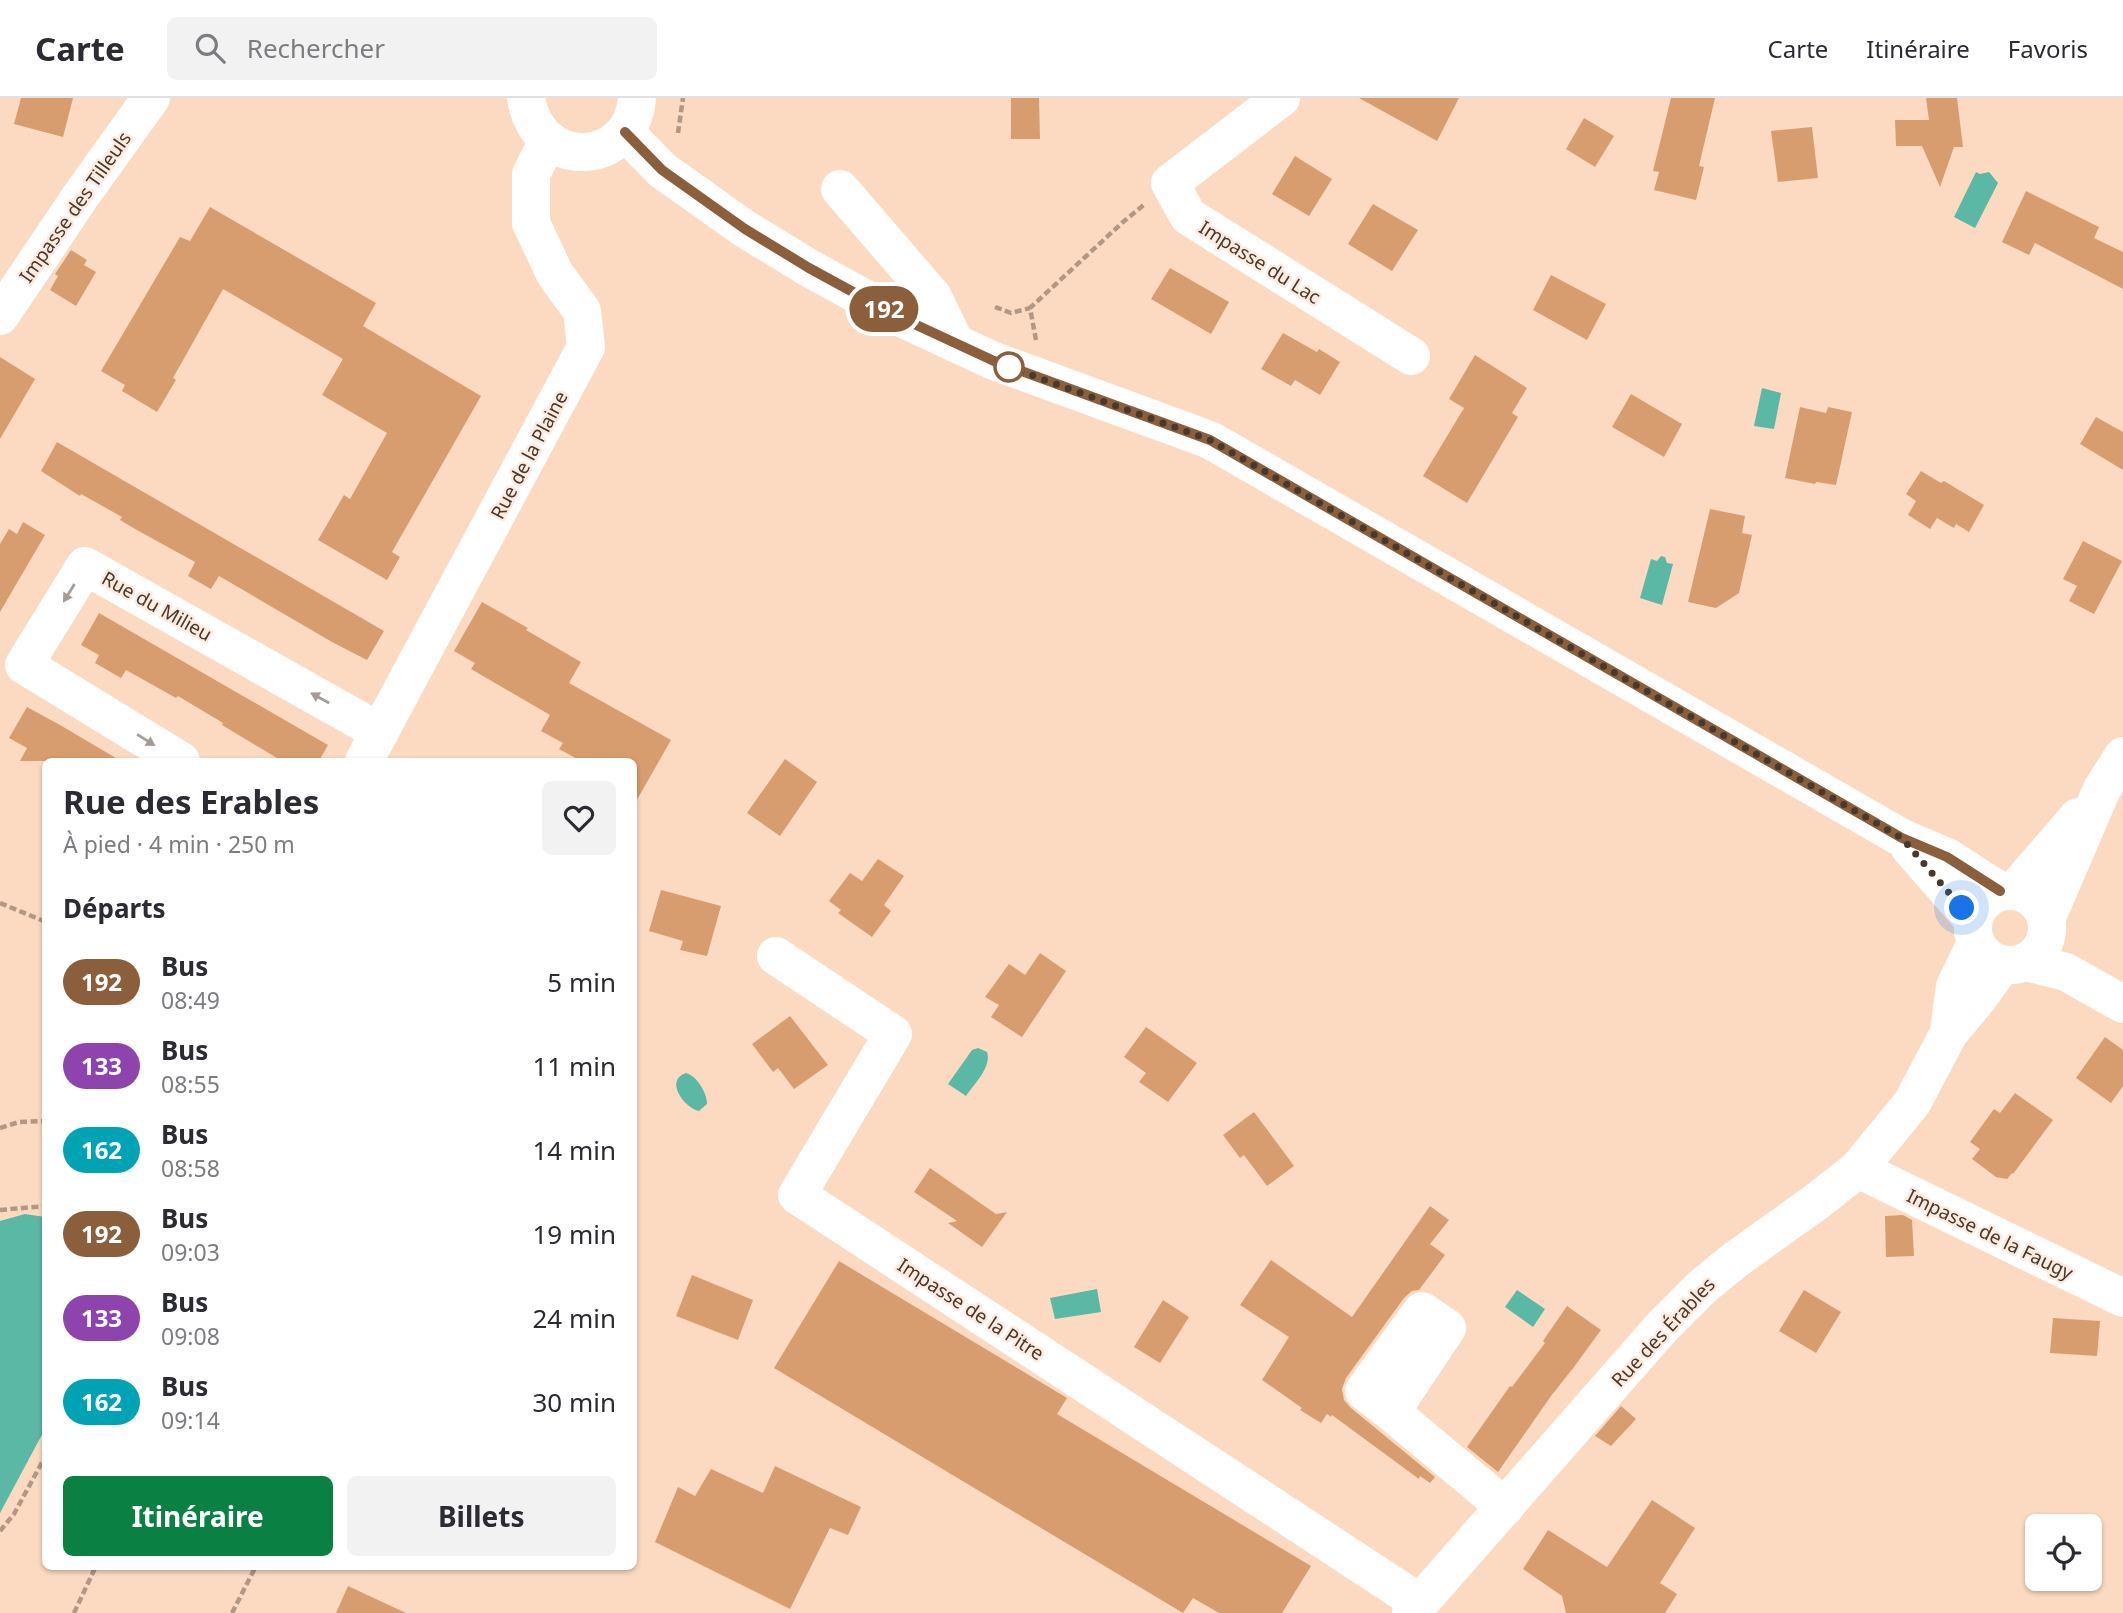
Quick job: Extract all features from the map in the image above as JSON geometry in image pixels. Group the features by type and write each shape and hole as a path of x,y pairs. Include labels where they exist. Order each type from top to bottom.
{"street":[{"name":"Impasse des Tilleuls","path":"0,316 151,98"},
{"path":"526,98 536,129 548,141 563,149 580,152 597,150 612,143 631,115 655,164 745,229 809,268 897,316 994,361 1210,440 1902,838 1947,857 2007,891 2029,895 2040,905 2047,921 2116,999"},
{"path":"1170,183 1281,98"},
{"name":"Rue de la Plaine","path":"372,747 586,348 582,311 555,274 531,223 531,174 548,141"},
{"name":"Impasse du Lac","path":"1170,183 1188,216 1411,356"},
{"path":"840,189 933,297 955,343"},
{"name":"Rue du Milieu","path":"176,758 24,665 85,566 372,747"},
{"path":"1994,948 2036,956 2043,946 2048,932 2047,921 2102,789 2123,756"},
{"path":"1994,948 1978,909 1987,898 2007,891 2102,789"},
{"path":"1902,838 1994,948 2066,972 2116,999"},
{"name":"Rue des Érables","path":"1416,1608 1662,1326 1735,1259 1858,1169 1912,1103 1949,1033 1979,997 1994,948"},
{"name":"Impasse de la Pitre","path":"776,956 893,1034 797,1195 1416,1608"},
{"name":"Impasse de la Faugy","path":"1858,1169 2123,1298"},
{"path":"1391,1412 1505,1507"}],"path":[{"path":"678,132 683,98"},
{"path":"995,307 1011,313 1030,308 1123,222 1170,183"},
{"path":"1030,308 1042,379"},
{"path":"0,902 42,920"},
{"path":"0,1128 19,1122 42,1121"},
{"path":"0,1210 42,1206"},
{"path":"0,1531 14,1514 42,1462"},
{"path":"74,1613 94,1570"},
{"path":"232,1613 254,1570"}],"water":[{"path":"1976,172 1989,172 1998,183 1975,228 1954,217"},
{"path":"1762,388 1781,393 1774,429 1754,426"},
{"path":"1661,556 1665,557 1667,563 1673,564 1662,605 1640,598 1651,559 1657,561"},
{"path":"978,1048 987,1052 987,1064 966,1096 948,1084 972,1050"},
{"path":"686,1073 697,1081 705,1095 707,1104 699,1111 682,1100 676,1087 677,1081"},
{"path":"25,1214 42,1217 42,1435 0,1513 0,1221"},
{"path":"1097,1289 1101,1312 1055,1319 1050,1298"},
{"path":"1517,1290 1545,1309 1533,1327 1505,1307"}],"building":[{"path":"21,98 73,98 63,137 14,124"},
{"path":"1011,98 1039,98 1040,139 1011,139"},
{"path":"1359,98 1459,98 1437,141"},
{"path":"1671,98 1715,98 1699,166 1704,167 1696,200 1654,190 1659,172 1653,171"},
{"path":"1926,98 1957,98 1963,147 1954,147 1940,187 1922,146 1896,146 1895,120 1929,120"},
{"path":"1584,118 1614,136 1595,167 1566,149"},
{"path":"1812,127 1818,178 1778,182 1771,131"},
{"path":"1295,156 1332,179 1309,216 1272,194"},
{"path":"2026,191 2099,227 2094,238 2123,252 2123,289 2035,243 2029,255 2002,242"},
{"path":"1373,204 1418,230 1392,271 1348,244"},
{"path":"210,207 376,303 363,326 481,396 392,552 400,557 387,580 318,540 344,495 350,499 387,433 322,395 343,359 223,289 157,412 122,391 125,385 101,371 180,237 190,241"},
{"path":"71,250 87,260 84,265 96,272 76,306 50,290 58,276 55,274"},
{"path":"1170,268 1229,302 1211,334 1151,299"},
{"path":"1551,275 1606,304 1587,340 1533,310"},
{"path":"1283,333 1340,362 1320,395 1295,380 1291,386 1261,369"},
{"path":"1475,355 1527,388 1512,413 1518,417 1467,503 1423,476 1464,408 1449,399"},
{"path":"0,357 35,379 0,439"},
{"path":"1631,394 1682,424 1664,457 1612,427"},
{"path":"1800,407 1826,413 1828,407 1852,412 1836,485 1785,478"},
{"path":"2096,417 2123,432 2123,470 2080,444"},
{"path":"57,442 384,631 367,660 219,576 211,589 188,576 195,562 135,529 120,520 122,517 81,494 80,496 41,471"},
{"path":"1921,471 1941,483 1944,481 1984,505 1969,532 1956,524 1954,528 1937,518 1930,529 1908,515 1916,501 1906,494"},
{"path":"1710,509 1745,516 1742,533 1752,535 1739,593 1716,608 1688,602"},
{"path":"23,522 45,535 0,612 0,544 9,529 17,534"},
{"path":"2083,541 2122,561 2094,614 2069,601 2077,586 2063,579"},
{"path":"482,602 581,662 569,683 671,740 637,800 637,758 576,758 559,749 563,743 541,731 550,715 471,669 475,663 454,651"},
{"path":"99,613 328,745 321,758 277,758 178,696 176,698 126,670 121,678 95,663 99,655 81,645"},
{"path":"27,707 116,758 42,758 42,761 20,761 27,748 9,738"},
{"path":"785,759 817,782 780,836 747,813"},
{"path":"878,859 904,876 884,905 891,911 872,937 838,913 841,910 829,901 850,873 862,881"},
{"path":"661,890 721,906 707,956 680,950 683,941 649,931"},
{"path":"1040,953 1066,971 1022,1037 991,1017 999,1005 985,997 1009,964 1025,975"},
{"path":"790,1016 828,1065 794,1089 778,1068 773,1072 752,1044"},
{"path":"1146,1027 1197,1063 1168,1102 1139,1082 1146,1073 1124,1057"},
{"path":"2105,1037 2123,1050 2123,1086 2111,1103 2076,1078"},
{"path":"2015,1093 2053,1120 2007,1179 1996,1177 1972,1159 1980,1149 1970,1142 1994,1109 2000,1113"},
{"path":"1254,1112 1294,1166 1267,1186 1244,1155 1240,1158 1223,1135"},
{"path":"930,1168 996,1214 1007,1212 982,1247 948,1223 957,1221 914,1192"},
{"path":"1430,1206 1449,1220 1430,1244 1445,1255 1419,1290 1412,1291 1404,1298 1346,1378 1342,1389 1344,1400 1351,1408 1435,1477 1430,1483 1420,1476 1419,1479 1332,1415 1331,1417 1327,1414 1321,1423 1262,1380 1289,1337 1240,1305 1271,1260 1352,1317"},
{"path":"1903,1215 1912,1220 1914,1256 1886,1257 1885,1216"},
{"path":"839,1261 1067,1398 1057,1414 1311,1566 1282,1613 1219,1613 1193,1598 1183,1613 774,1368"},
{"path":"692,1275 753,1300 738,1340 676,1316"},
{"path":"1804,1290 1841,1312 1816,1353 1779,1331"},
{"path":"1163,1300 1189,1317 1160,1363 1134,1347"},
{"path":"1567,1306 1601,1330 1498,1472 1467,1447 1510,1386 1512,1387 1545,1343 1543,1341"},
{"path":"2053,1318 2100,1321 2097,1356 2050,1353"},
{"path":"1621,1406 1636,1419 1611,1446 1595,1436"},
{"path":"775,1466 861,1507 848,1535 830,1528 790,1609 655,1542 678,1487 695,1496 711,1469 763,1493"},
{"path":"1652,1500 1695,1528 1660,1583 1677,1594 1665,1613 1566,1613 1562,1596 1523,1569 1548,1530 1607,1567"},
{"path":"348,1586 406,1613 336,1613"}],"bus line":[{"name":"192","path":"625,132 662,170 745,229 809,268 897,316 994,361 1210,440 1902,838 1947,857 2000,891"}],"route":[{"path":"1009,367 1210,440 1902,838 1962,908"}]}
